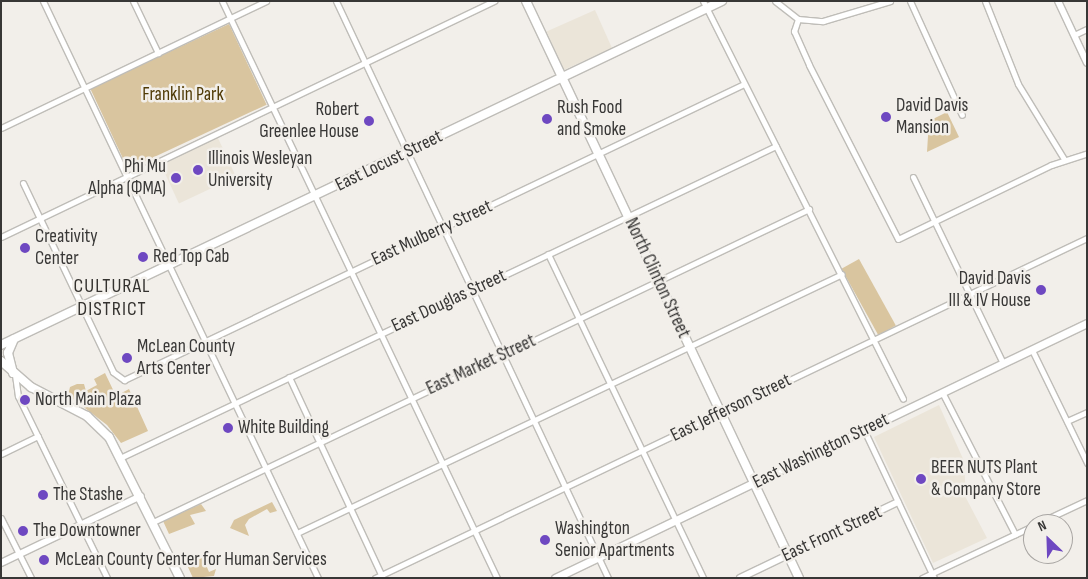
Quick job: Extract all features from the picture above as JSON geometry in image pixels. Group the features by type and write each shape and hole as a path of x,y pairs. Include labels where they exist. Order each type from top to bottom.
{"main road":[{"name":"North Clinton Street","path":"526,1 688,347 799,578"},
{"name":"East Locust Street","path":"1,345 408,153 563,78 705,5 722,1"},
{"name":"East Washington Street","path":"555,578 1087,323"},
{"path":"14,339 8,353 14,373"},
{"path":"1,361 14,373 90,418 122,457 180,578"}],"street":[{"path":"43,1 318,578"},
{"path":"133,1 158,53"},
{"path":"222,1 497,578"},
{"path":"1,128 266,1"},
{"path":"336,1 608,578"},
{"path":"1,237 494,1"},
{"path":"775,1 798,19 833,20 890,1"},
{"path":"910,1 962,115"},
{"path":"985,1 1018,84 1064,159"},
{"path":"1058,1 1087,64"},
{"path":"705,5 903,398"},
{"path":"798,19 794,31 808,65 896,238 1064,159 1087,152"},
{"path":"1074,36 1087,30"},
{"name":"East Mulberry Street","path":"82,307 119,379 129,378 744,84"},
{"name":"East Douglas Street","path":"122,457 776,146"},
{"path":"913,177 1003,363"},
{"path":"23,183 82,307"},
{"name":"East Market Street","path":"153,522 809,209"},
{"name":"East Jefferson Street","path":"375,578 1087,238"},
{"path":"548,254 702,578"},
{"path":"297,533 842,274"},
{"path":"1032,350 1087,463"},
{"path":"14,373 18,396 107,578"},
{"path":"289,378 382,576"},
{"path":"942,392 1015,534"},
{"path":"1067,421 1087,412"},
{"path":"864,430 933,575"},
{"path":"1,454 38,436"},
{"path":"1,563 141,496"},
{"path":"1058,514 1087,500"},
{"name":"East Front Street","path":"740,578 898,502"},
{"path":"1,518 31,578"},
{"path":"922,578 933,575 1023,530"}],"shaded area":[{"path":"595,10 612,48 564,70 547,32"},
{"name":"Illinois Wesleyan University","path":"217,136 236,177 179,203 160,163"},
{"path":"939,405 964,461 966,498 987,538 933,563 874,437"}],"green space":[{"name":"Franklin Park","path":"229,24 267,105 128,169 90,89"},
{"path":"947,112 959,137 927,152 929,121"},
{"path":"859,259 896,325 878,335 842,269"},
{"path":"105,373 116,396 129,389 148,431 121,443 107,425 68,395 70,387 77,384 84,384 86,391 97,385 94,379"},
{"path":"272,502 277,511 270,513 267,509 249,519 245,525 249,536 230,528 234,520"},
{"path":"201,504 206,511 190,515 195,524 169,534 163,521"},
{"path":"202,555 210,555 213,561 206,565 209,572 216,569 214,576 193,578 187,565"}],"place":[{"name":"David Davis Mansion","path":"886,117"},
{"name":"Rush Food and Smoke","path":"547,119"},
{"name":"Robert Greenlee House","path":"369,121"},
{"name":"Illinois Wesleyan University","path":"198,170"},
{"name":"Phi Mu Alpha (ΦΜΑ)","path":"176,178"},
{"name":"Creativity Center","path":"25,248"},
{"name":"Red Top Cab","path":"143,257"},
{"name":"David Davis III & IV House","path":"1041,290"},
{"name":"McLean County Arts Center","path":"127,358"},
{"name":"North Main Plaza","path":"25,400"},
{"name":"White Building","path":"228,428"},
{"name":"BEER NUTS Plant & Company Store","path":"921,479"},
{"name":"The Stashe","path":"43,495"},
{"name":"The Downtowner","path":"23,531"},
{"name":"Washington Senior Apartments","path":"545,540"},
{"name":"McLean County Center for Human Services","path":"44,560"}],"district":[{"name":"CULTURAL DISTRICT","path":"112,298"}]}
